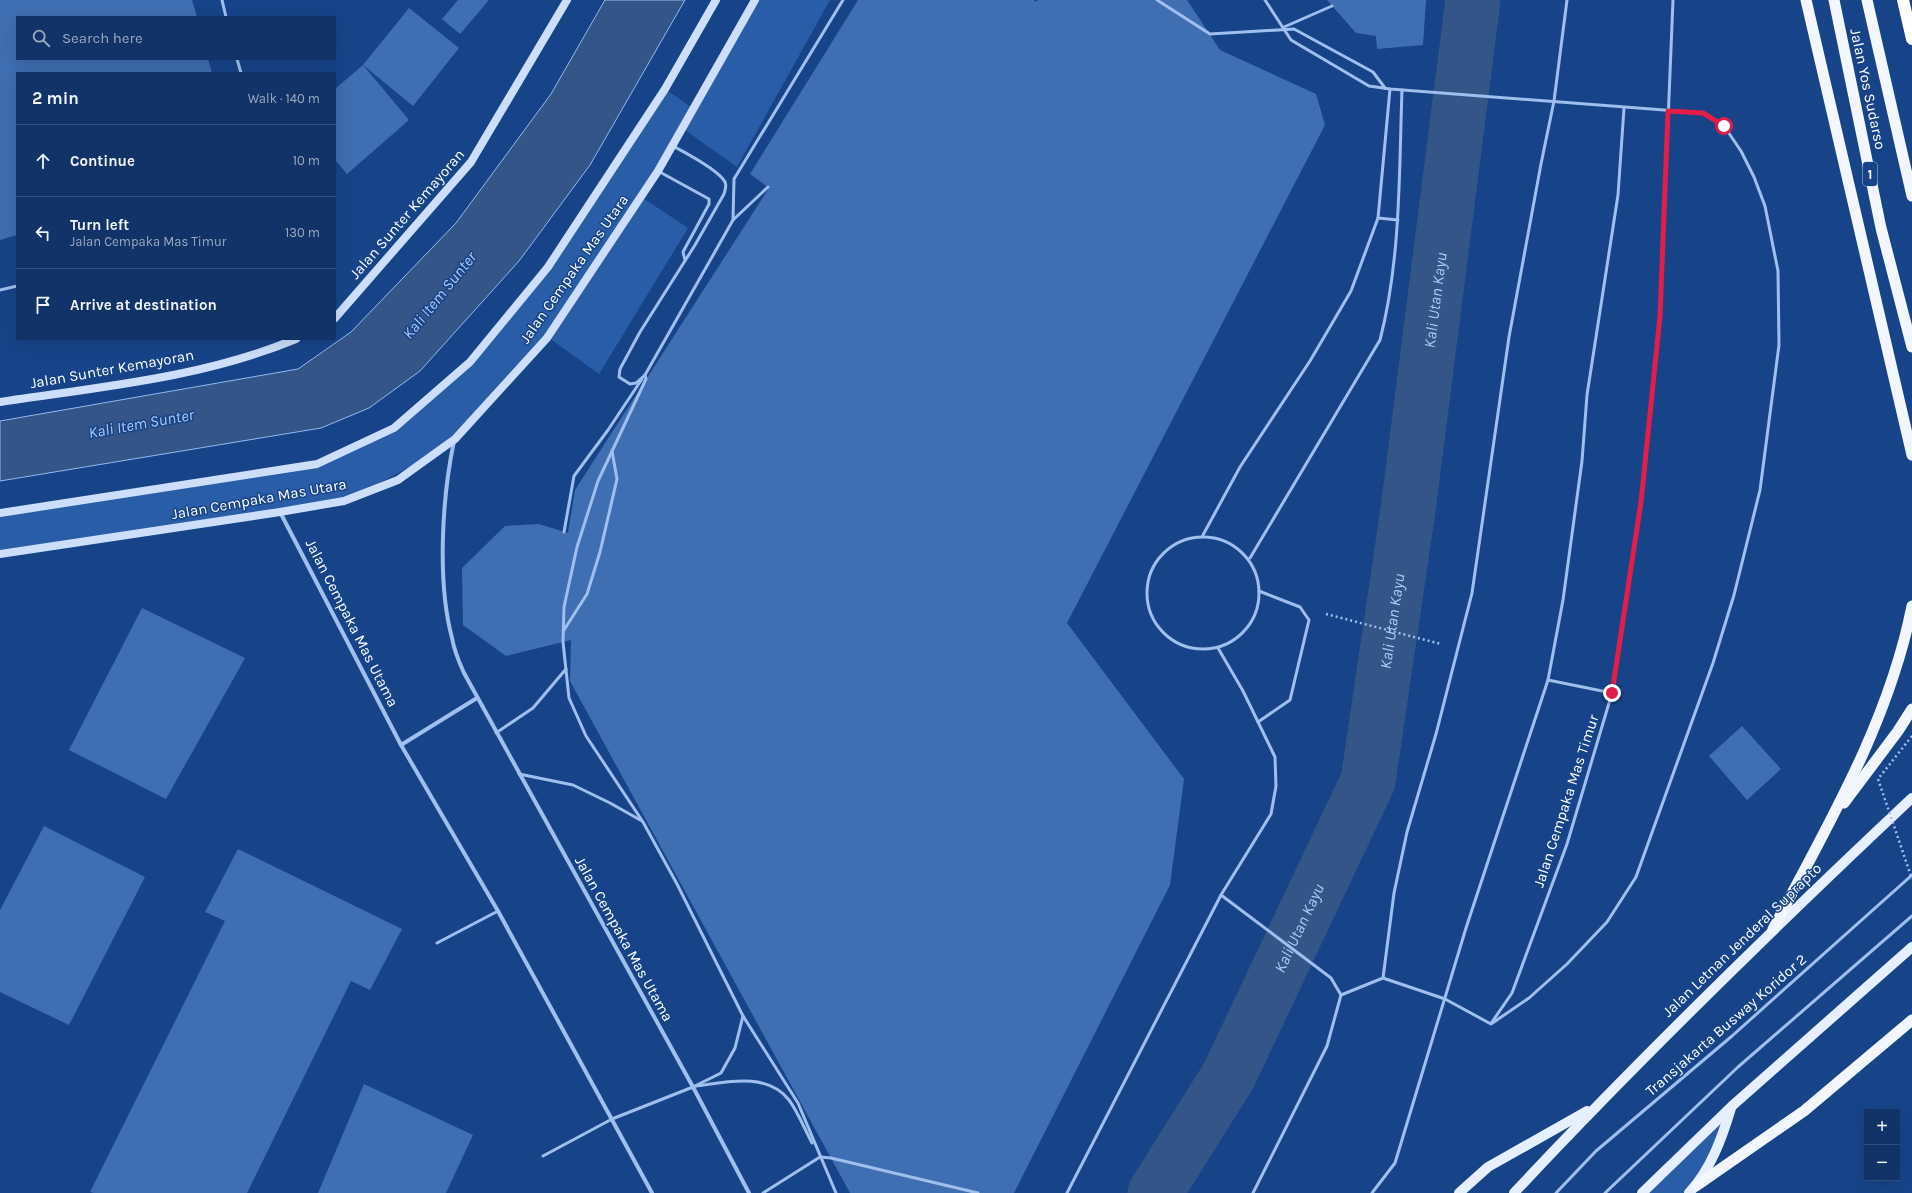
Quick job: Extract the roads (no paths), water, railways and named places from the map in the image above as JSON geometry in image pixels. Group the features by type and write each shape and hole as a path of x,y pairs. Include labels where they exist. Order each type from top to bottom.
{"highway":[{"path":"1806,0 1912,455"},
{"name":"Jalan Yos Sudarso","path":"1834,0 1881,228 1912,347"},
{"name":"Jalan Yos Sudarso","path":"1867,0 1912,196"},
{"path":"1903,0 1912,39"},
{"path":"1773,929 1865,750 1890,690 1902,654 1912,606"},
{"path":"1830,820 1872,767 1912,709"},
{"path":"1693,1189 1804,1111 1912,1020"}],"main road":[{"name":"Jalan Sunter Kemayoran","path":"336,317 471,162 567,0"},
{"name":"Jalan Cempaka Mas Utara","path":"0,513 317,464 394,428 470,362 548,267 665,89 716,0"},
{"name":"Jalan Cempaka Mas Utara","path":"0,554 344,501 398,480 455,439 547,338 658,171 755,0"},
{"name":"Jalan Sunter Kemayoran","path":"0,402 176,376 277,347 294,340"},
{"name":"Jalan Letnan Jenderal Suprapto","path":"1514,1193 1595,1106 1773,929 1912,798"},
{"path":"1642,1193 1732,1106 1912,947"},
{"name":"Jalan Letnan Jenderal Suprapto","path":"1459,1193 1488,1167 1595,1106"},
{"path":"1693,1189 1722,1140 1732,1106"}],"street":[{"name":"Jalan Cempaka Mas Utama","path":"455,439 449,465 444,528 446,601 456,654 464,673 496,733 749,1193"},
{"name":"Jalan Cempaka Mas Utama","path":"280,512 401,745 498,911 652,1193"},
{"path":"401,745 477,698"}],"lane":[{"path":"222,0 226,16"},
{"path":"734,220 734,179 842,0"},
{"path":"1157,0 1210,34 1283,28 1294,29 1373,72 1384,88"},
{"path":"1264,0 1273,10 1291,40 1368,86 1624,108 1703,113 1724,126 1741,151 1765,206 1778,272 1779,344 1760,490 1734,595 1713,663 1636,877 1607,922 1567,964 1530,998 1491,1024 1445,999 1383,978 1341,995"},
{"path":"1383,978 1394,893 1407,832 1436,734 1472,593 1509,337 1554,101 1567,0"},
{"name":"Jalan Cempaka Mas Timur","path":"1491,1024 1512,993 1567,844 1612,693 1641,502 1658,339 1672,0"},
{"path":"1283,28 1332,6"},
{"path":"237,60 241,72"},
{"path":"1203,535 1233,479 1310,361 1351,291 1378,218 1390,89"},
{"path":"1250,558 1380,340 1388,310 1398,220 1402,90"},
{"path":"1372,1193 1395,1164 1466,928 1548,680 1563,600 1582,460 1588,388 1618,196 1624,108"},
{"path":"645,375 636,383 630,384 619,377 620,369 640,332 695,245 724,194 726,187 724,181 717,174 673,146"},
{"path":"658,171 709,199 709,204 683,252 685,260"},
{"path":"564,532 574,476 608,430 645,375 734,220 768,187"},
{"path":"1378,218 1398,220"},
{"path":"0,290 16,286"},
{"path":"645,375 646,378 598,481 577,546 564,607 563,632 569,698 586,736 643,822 677,884 743,1016 798,1103 836,1193"},
{"path":"563,632 587,594 600,552 617,479 612,451"},
{"path":"1203,535 1218,536 1250,558 1259,577 1259,607 1244,633 1218,648 1189,648 1163,634 1147,608 1148,578 1162,552 1203,535"},
{"path":"1258,722 1290,700 1309,620 1300,607 1259,592"},
{"path":"1067,1193 1221,895 1271,814 1276,786 1275,757 1243,691 1218,648"},
{"path":"496,733 533,708 566,669"},
{"path":"1548,680 1612,693"},
{"path":"519,774 573,785 610,803 643,822"},
{"name":"Transjakarta Busway Koridor 2","path":"1556,1193 1596,1151 1732,1036 1912,875"},
{"path":"1221,895 1331,978 1341,995 1327,1046 1253,1193"},
{"path":"436,943 498,911"},
{"path":"1605,1193 1738,1067 1912,916"},
{"path":"543,1156 612,1119 692,1087 721,1073 735,1048 743,1016"},
{"path":"692,1087 727,1082 763,1082 776,1087 789,1100 820,1157"},
{"path":"763,1193 820,1157 831,1158 978,1193"}],"water":[{"name":"Kali Item Sunter","path":"605,0 685,0 590,165 519,261 420,371 369,408 321,428 0,481 0,421 298,369 351,332 456,223 551,94"}],"waterway":[{"name":"Kali Utan Kayu","path":"1155,1193 1229,1075 1368,781 1408,510 1473,0"}]}
